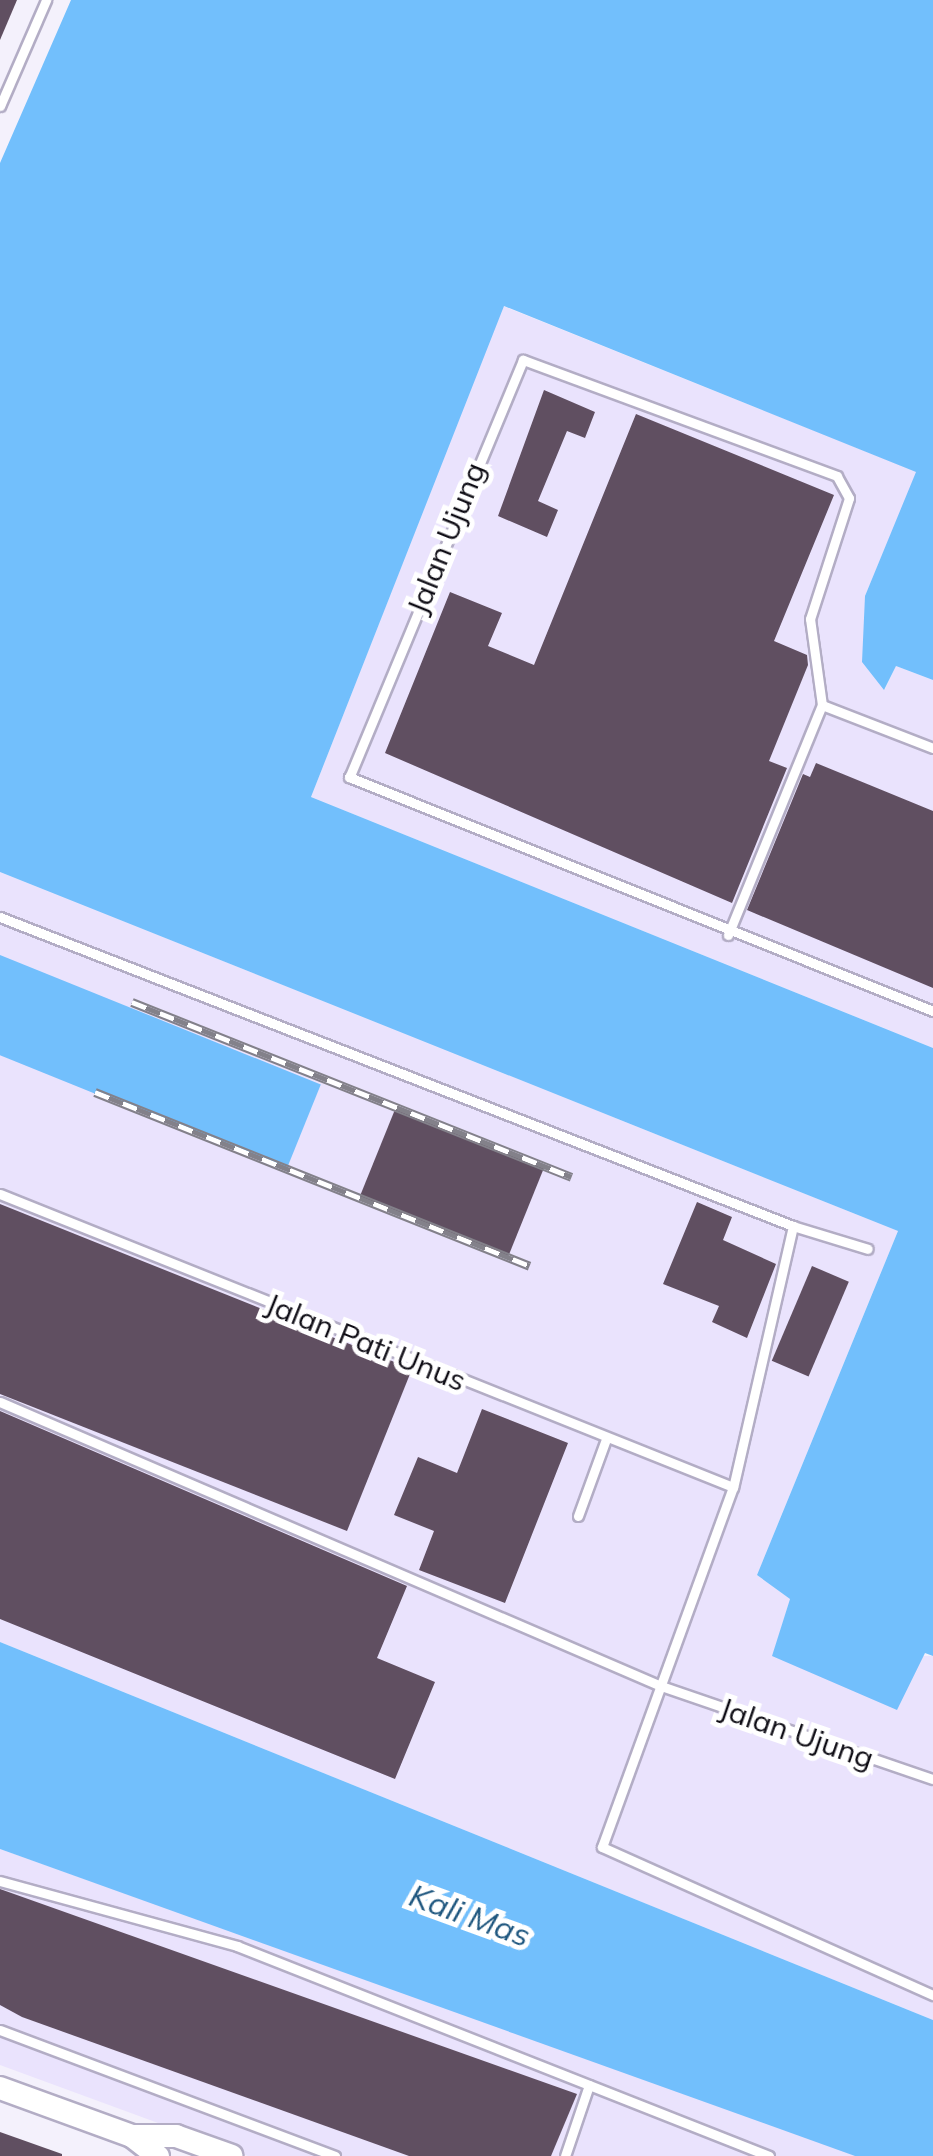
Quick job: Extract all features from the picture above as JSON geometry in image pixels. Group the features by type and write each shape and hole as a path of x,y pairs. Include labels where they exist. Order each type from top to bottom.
{"street":[{"path":"0,2088 132,2136 158,2156"},
{"path":"132,2136 176,2136 232,2156"}],"lane":[{"path":"0,106 46,0"},
{"path":"0,75 11,80"},
{"name":"Jalan Ujung","path":"822,705 810,618 847,487 818,467 523,360 349,777 728,935 933,1011"},
{"path":"728,935 822,705 933,748"},
{"path":"0,917 793,1226 868,1249"},
{"name":"Jalan Pati Unus","path":"0,1194 734,1487"},
{"path":"793,1226 734,1487 602,1847 933,1994"},
{"name":"Jalan Ujung","path":"0,1402 661,1686 933,1780"},
{"path":"578,1516 606,1439"},
{"path":"0,1881 238,1946 769,2156"},
{"path":"0,2030 335,2156"},
{"path":"565,2156 589,2085"}],"shaded area":[{"path":"503,306 917,472 865,596 885,689 896,666 933,680 933,1048 311,797"},
{"path":"0,872 898,1231 757,1575 790,1599 773,1655 933,1656 933,2020 0,1642"},
{"path":"0,1849 795,2131 855,2156 248,2156 0,2065"}],"water":[{"path":"71,0 933,0 933,680 896,666 884,690 862,662 865,596 916,472 504,306 311,797 933,1048 933,1656 925,1653 897,1710 772,1656 790,1599 757,1575 898,1231 0,872 0,163"},
{"path":"0,955 321,1085 286,1171 0,1055"},
{"name":"Kali Mas","path":"0,1642 933,2020 933,2156 855,2156 0,1849"}],"building":[{"path":"0,0 17,0 0,40"},
{"path":"544,390 595,412 585,438 567,431 538,501 558,510 547,537 498,516"},
{"path":"636,414 834,495 774,641 807,655 808,665 769,761 787,768 732,903 385,753 450,592 502,613 488,646 534,665"},
{"path":"816,763 933,811 933,988 747,910 803,774 810,777"},
{"path":"396,1107 544,1167 508,1258 359,1198"},
{"path":"697,1202 732,1217 723,1240 776,1264 747,1338 712,1322 719,1306 663,1284"},
{"path":"0,1204 412,1369 347,1531 0,1394"},
{"path":"812,1266 849,1282 809,1376 772,1361"},
{"path":"482,1409 568,1443 505,1603 419,1570 434,1531 394,1515 418,1457 457,1473"},
{"path":"0,1411 407,1586 377,1658 435,1682 395,1779 0,1619"},
{"path":"0,1889 577,2094 551,2156 409,2156 22,2017 0,2005"},
{"path":"0,2132 62,2154 62,2156 0,2156"}],"railway":[{"path":"132,1002 571,1177"},
{"path":"95,1092 529,1266"}]}
